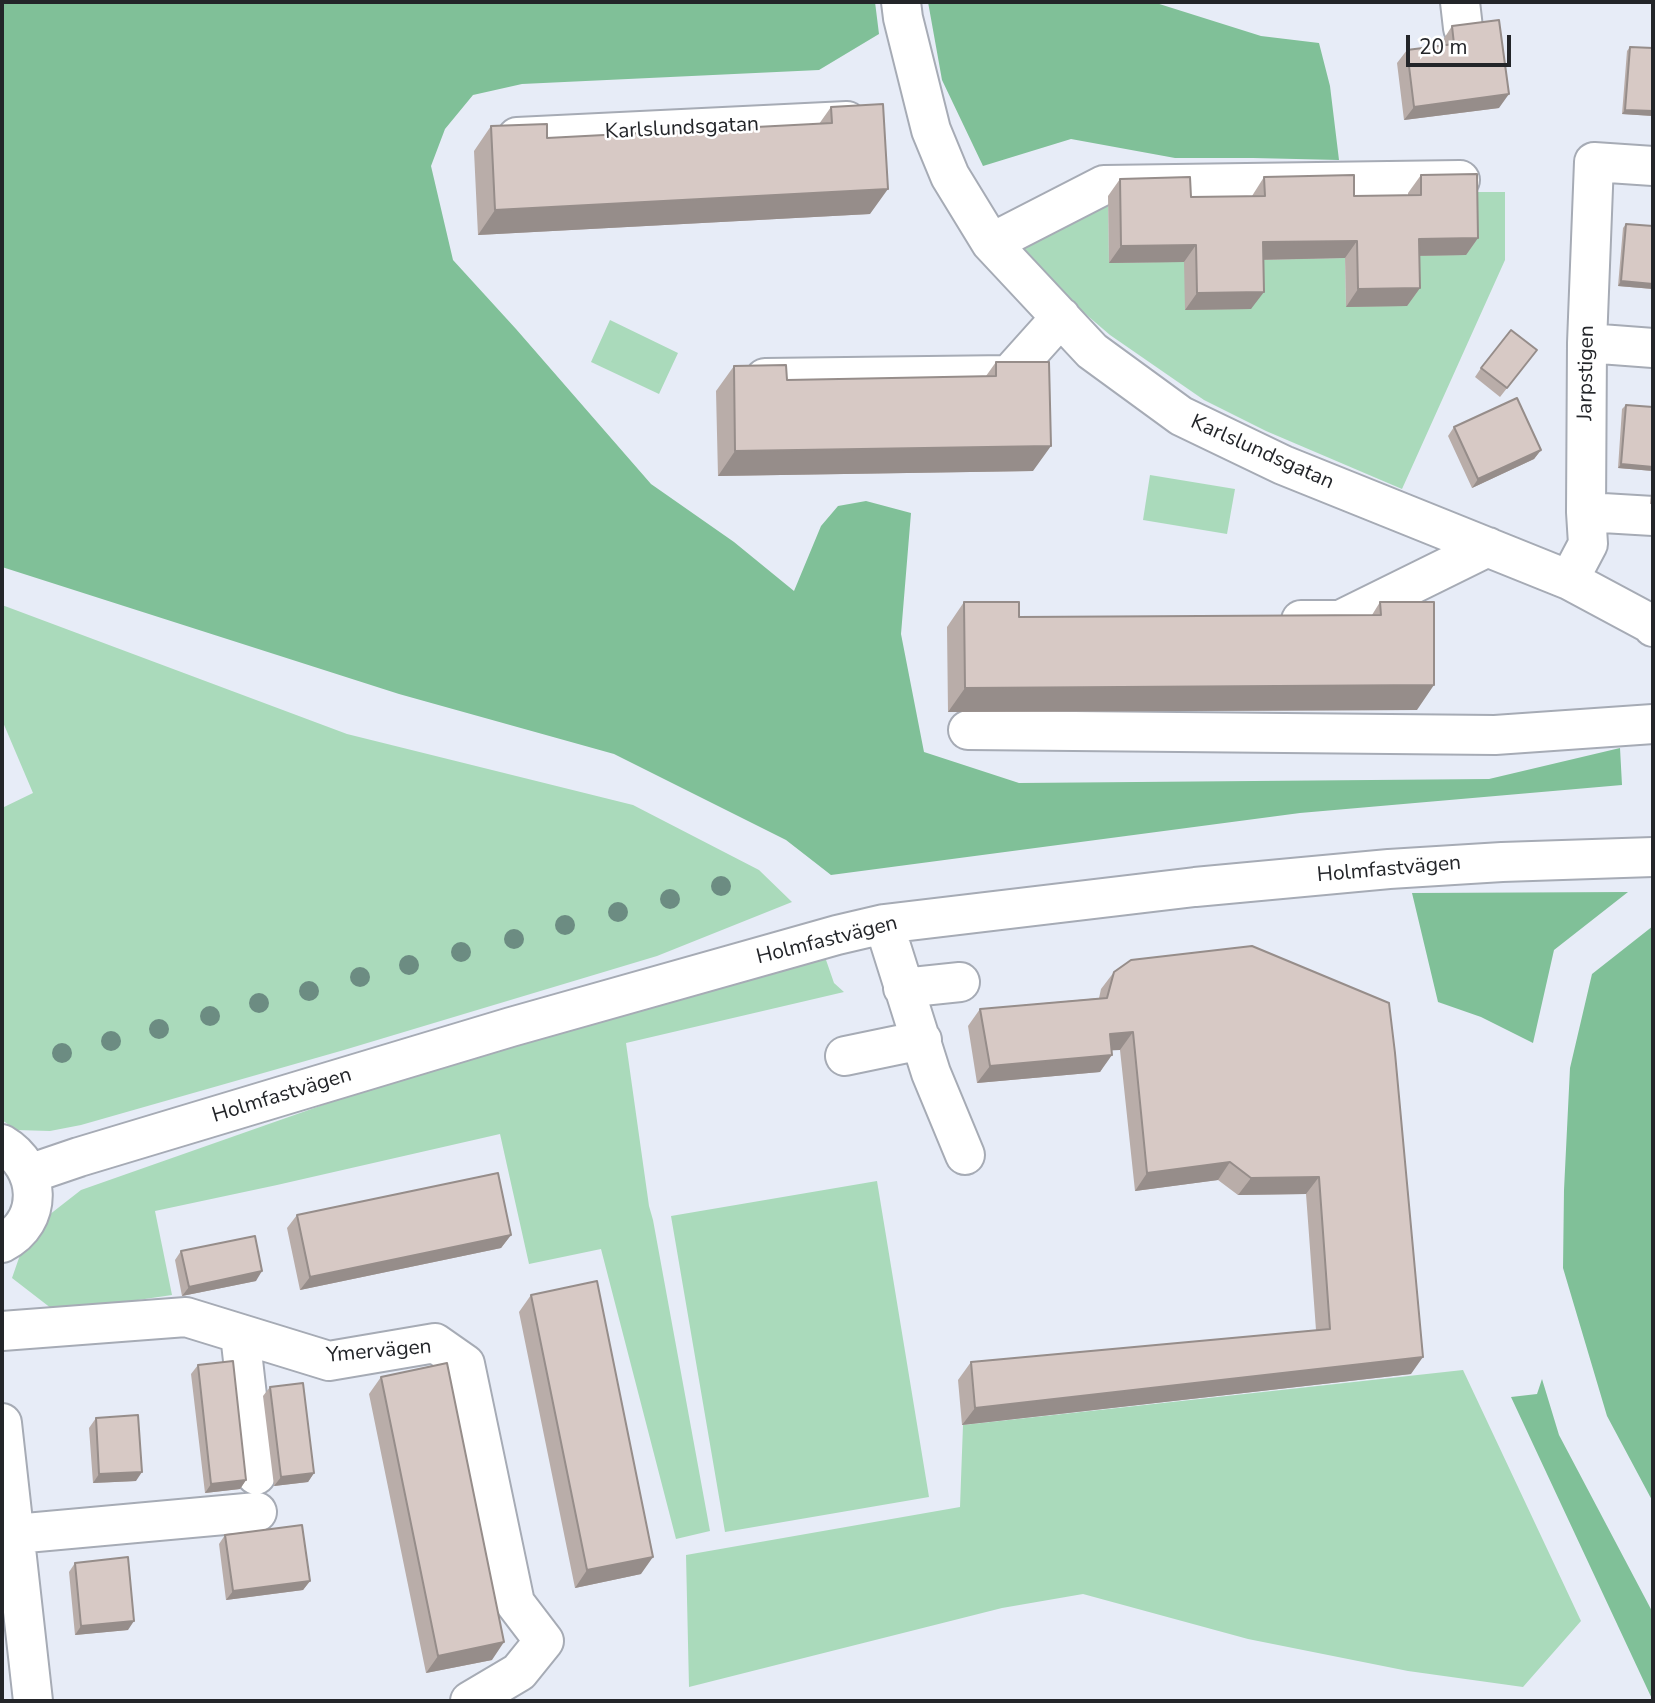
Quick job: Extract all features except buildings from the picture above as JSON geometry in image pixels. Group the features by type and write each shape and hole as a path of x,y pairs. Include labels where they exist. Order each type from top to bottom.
{"street":[{"name":"Karlslundsgatan","path":"901,2 931,130 950,176 991,243 1092,351 1181,416 1283,465 1569,580 1653,627"},
{"name":"Karlslundsgatan","path":"517,137 847,121"},
{"name":"Jarpstigen","path":"1569,580 1588,544 1587,343 1594,162 1653,166"},
{"path":"991,243 1104,185 1460,180"},
{"path":"765,378 1009,375 1061,317"},
{"path":"1587,343 1653,348"},
{"path":"1586,512 1653,516"},
{"path":"1262,620 1340,620 1488,547"},
{"path":"968,730 1496,735 1653,723"},
{"name":"Holmfastvägen","path":"30,1174 511,1027 837,934 884,924 1195,887 1389,869 1653,857"},
{"path":"884,924 931,1073 965,1156"},
{"path":"903,988 960,982"},
{"path":"845,1056 922,1040"},
{"path":"2,1144 20,1158 30,1174 33,1187 30,1212 19,1231 2,1243"},
{"name":"Ymervägen","path":"2,1331 186,1317 330,1360 435,1343 465,1364 515,1603 544,1641 519,1672 470,1701"},
{"path":"240,1334 256,1475"},
{"path":"2,1423 33,1701"},
{"path":"15,1534 257,1512"}],"green space":[{"path":"2,2 875,2 879,34 819,70 522,84 473,95 445,129 431,166 453,260 651,484 734,542 794,591 821,526 838,506 866,501 911,513 901,634 924,752 1019,783 1489,779 1620,748 1622,785 1300,813 831,875 786,840 614,754 399,694 2,567"},
{"path":"928,2 1153,2 1261,36 1319,43 1330,86 1339,160 1175,158 1071,139 983,166 942,80"},
{"path":"1465,192 1505,192 1505,260 1402,489 1266,431 1204,400 1110,335 1060,292 1019,246 1108,196 1109,263 1345,258 1346,307 1407,256"},
{"path":"610,320 678,353 659,394 591,362"},
{"path":"1150,475 1235,489 1227,534 1143,520"},
{"path":"2,605 347,734 633,805 759,870 792,902 657,956 344,1050 81,1125 50,1131 16,1130 2,1120 2,808 33,793 2,720"},
{"path":"1628,892 1554,950 1533,1043 1481,1017 1438,1002 1412,893"},
{"path":"1653,926 1653,1502 1607,1416 1563,1268 1570,1068 1592,974"},
{"path":"825,957 834,983 844,992 626,1043 649,1206 710,1531 676,1539 601,1249 529,1264 500,1134 155,1211 172,1295 56,1312 12,1278 20,1255 49,1215 81,1190 357,1093 516,1044"},
{"path":"877,1181 929,1497 725,1532 671,1216"},
{"path":"1463,1370 1581,1621 1523,1687 1408,1671 1248,1639 1083,1594 1002,1608 689,1687 686,1555 960,1507 963,1425"},
{"path":"1542,1379 1559,1435 1653,1613 1653,1701 1511,1397 1537,1394"}]}
